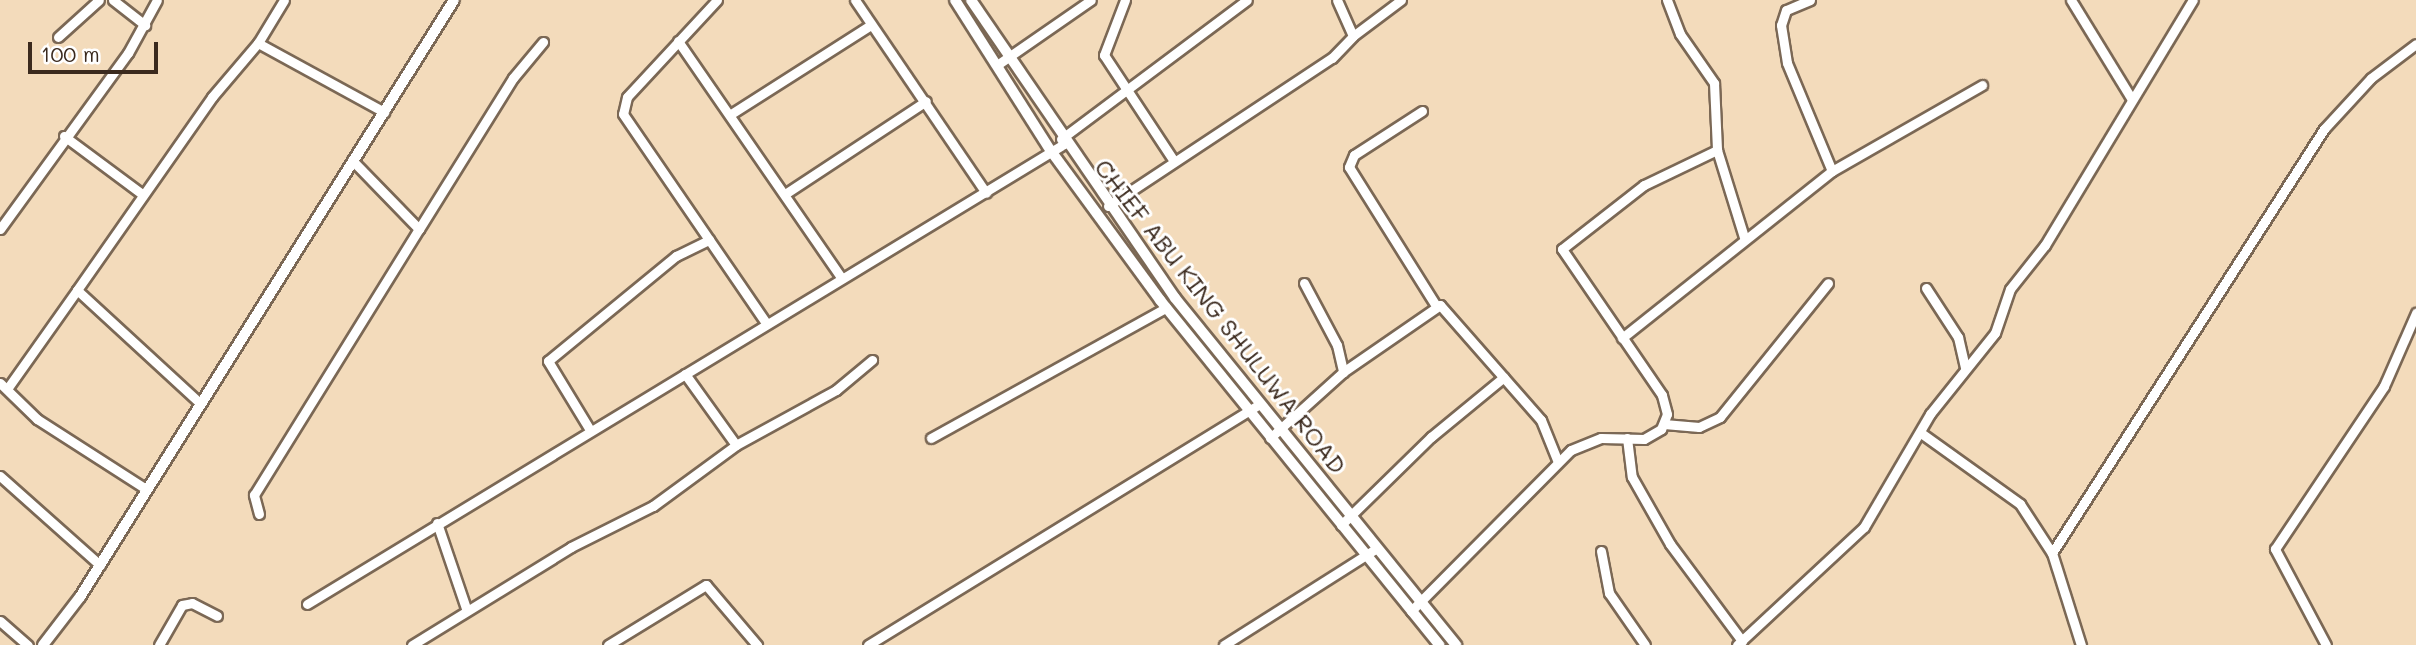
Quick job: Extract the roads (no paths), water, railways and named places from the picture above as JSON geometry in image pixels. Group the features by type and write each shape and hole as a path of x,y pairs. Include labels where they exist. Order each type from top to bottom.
{"street":[{"path":"58,37 99,0"},
{"path":"113,0 145,24"},
{"path":"0,229 145,24 157,0"},
{"path":"146,489 37,419 4,386 76,290 142,194 258,43 284,0"},
{"path":"43,645 100,565 454,0"},
{"path":"717,0 627,97 622,114 765,321"},
{"path":"855,0 869,26 926,101 986,193"},
{"path":"955,0 1051,151 1166,308 1246,412 1346,521 1431,437 1504,377"},
{"name":"CHIEF ABU KING SHULUWA ROAD","path":"971,0 1062,141 1108,206 1370,552 1420,602 1448,644"},
{"path":"997,65 1091,0"},
{"path":"1125,0 1104,55 1174,161"},
{"path":"307,604 685,374 765,321 986,193 1051,151 1127,89 1247,0"},
{"path":"1337,0 1353,36"},
{"path":"1108,206 1313,71 1353,36 1401,0"},
{"path":"1667,0 1680,34 1714,83 1716,153 1744,237"},
{"path":"1810,0 1786,10 1781,25 1787,62 1832,171"},
{"path":"1627,438 1632,477 1670,544 1740,643 1864,527 1921,433 1965,368 1994,333 2010,289 2045,245 2131,98 2193,0"},
{"path":"2072,1 2131,98"},
{"path":"732,114 869,26"},
{"path":"678,40 788,192 841,276"},
{"path":"259,514 254,495 513,78 543,42"},
{"path":"258,43 384,112"},
{"path":"2052,553 2337,111 2416,44"},
{"path":"1622,338 1744,237 1832,171 1982,85"},
{"path":"788,192 926,101"},
{"path":"1422,111 1354,155 1349,167 1436,304 1452,314 1541,420 1558,462"},
{"path":"64,136 142,194"},
{"path":"1411,611 1558,462 1601,438 1654,435 1664,424 1662,395 1565,261 1563,246 1644,185 1716,153"},
{"path":"352,160 419,229"},
{"path":"590,430 548,361 676,256 709,240"},
{"path":"1664,424 1699,426 1720,417 1828,283"},
{"path":"1304,284 1337,345 1343,372"},
{"path":"1926,288 1958,337 1965,368"},
{"path":"76,290 201,404"},
{"path":"1270,439 1343,372 1436,304"},
{"path":"931,438 1166,308"},
{"path":"2326,645 2275,549 2384,386 2416,313"},
{"path":"412,645 466,608 653,506 736,444 836,390 872,360"},
{"path":"685,374 736,444"},
{"path":"868,645 1258,405"},
{"path":"1921,433 2020,504 2052,553 2081,645"},
{"path":"0,476 100,565"},
{"path":"437,523 466,608"},
{"path":"1601,551 1609,593 1645,645"},
{"path":"1224,645 1370,552 1411,611 1448,644"},
{"path":"608,645 706,585 757,645"},
{"path":"159,645 182,605 192,603 217,616"},
{"path":"0,621 28,645"}]}
